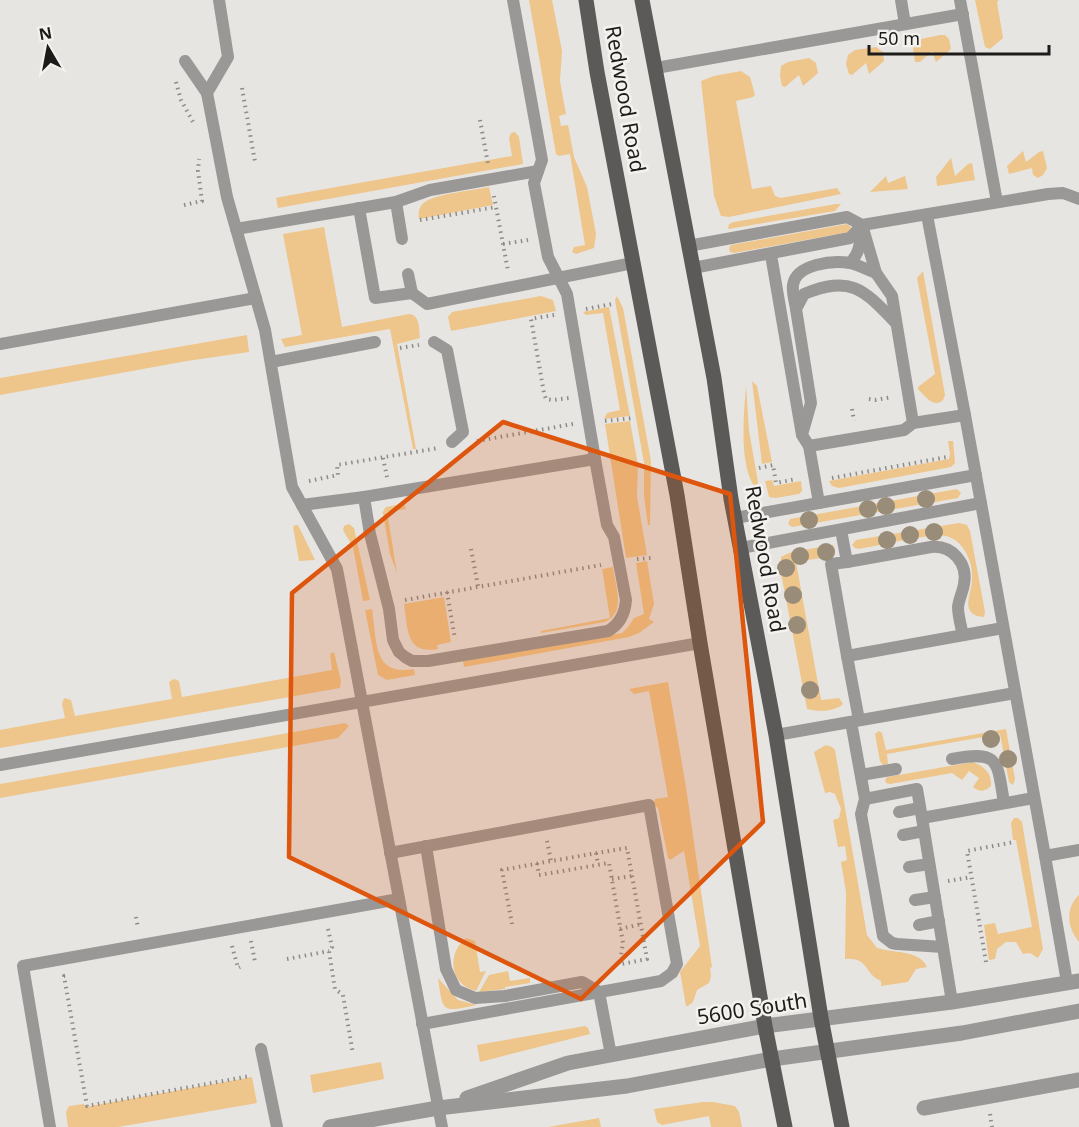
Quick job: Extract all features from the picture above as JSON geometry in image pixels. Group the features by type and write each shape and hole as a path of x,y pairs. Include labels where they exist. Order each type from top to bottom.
{"main road":[{"name":"Redwood Road","path":"586,0 597,72 677,495 765,1026 785,1127"},
{"name":"Redwood Road","path":"642,0 714,378 735,518 776,735 821,1018 842,1127"}],"street":[{"name":"5600 South","path":"438,1108 568,1063 765,1026 952,1002 1073,982"},
{"name":"5600 South","path":"330,1127 438,1108 627,1086 772,1059 962,1033 1079,1011"},
{"path":"924,1107 1079,1080"}],"lane":[{"path":"207,93 228,57 219,0"},
{"path":"364,497 370,534 389,609 393,640 399,652 412,661 428,661 608,631 618,625 626,609 614,537 607,525 567,294 548,257 544,237 534,183 542,160 513,0"},
{"path":"901,0 905,24"},
{"path":"960,0 997,202"},
{"path":"656,68 963,14"},
{"path":"185,62 207,93 227,197 265,330 292,487 337,569 442,1127"},
{"path":"236,229 396,202 430,190 538,171"},
{"path":"688,246 847,217 862,225 1056,193 1079,199"},
{"path":"396,202 402,238"},
{"path":"359,208 375,298 412,293"},
{"path":"927,215 1045,856 1073,982"},
{"path":"693,268 771,255 850,238 862,225"},
{"path":"850,263 856,257 860,246 862,225"},
{"path":"862,225 876,273 892,296 913,423"},
{"path":"771,255 802,435 809,446 819,502"},
{"path":"408,274 412,293 427,304 633,263"},
{"path":"802,435 811,403 793,285 797,276 819,265 850,263 876,273"},
{"path":"796,309 804,294 827,286 842,284 859,290 874,300 896,322"},
{"path":"0,344 256,298"},
{"path":"271,362 375,342"},
{"path":"434,342 447,350 462,432 447,445"},
{"path":"809,446 904,430 913,423 965,415"},
{"path":"302,505 595,459"},
{"path":"735,518 976,475"},
{"path":"741,548 981,503"},
{"path":"842,530 847,562"},
{"path":"943,947 891,943 882,931 861,814 865,799 848,656 831,564 932,547 949,549 961,563 964,573 964,584 958,606 963,635"},
{"path":"848,656 1004,628"},
{"path":"0,765 700,643"},
{"path":"776,735 1015,693"},
{"path":"952,759 978,755 994,762 999,772 1004,803"},
{"path":"861,775 896,769"},
{"path":"865,799 917,789 952,1002"},
{"path":"899,812 921,813 1034,798"},
{"path":"390,853 649,806 677,964 672,973 661,981 422,1024"},
{"path":"862,819 875,816"},
{"path":"903,835 924,831"},
{"path":"866,842 879,839"},
{"path":"426,846 446,969 456,990 475,998 505,996 582,982 599,992 611,1055"},
{"path":"1045,856 1079,850"},
{"path":"909,867 929,864"},
{"path":"872,874 885,872"},
{"path":"915,900 935,897"},
{"path":"50,1127 23,966 399,899"},
{"path":"878,907 891,904"},
{"path":"919,925 939,921"},
{"path":"882,931 895,929"},
{"path":"261,1048 277,1127"}],"path":[{"path":"173,73 181,100 192,120 194,131"},
{"path":"242,88 255,162"},
{"path":"480,120 487,160"},
{"path":"184,205 202,201 198,152"},
{"path":"492,186 508,274"},
{"path":"420,220 496,207"},
{"path":"503,244 544,237"},
{"path":"583,310 612,304"},
{"path":"546,399 531,319 557,314"},
{"path":"852,409 854,422"},
{"path":"604,421 633,418"},
{"path":"475,441 531,429 574,424"},
{"path":"307,481 338,475 337,465 447,445"},
{"path":"828,479 947,457"},
{"path":"759,468 772,465 776,483 800,478"},
{"path":"471,549 478,587"},
{"path":"628,561 651,558"},
{"path":"404,600 611,564"},
{"path":"447,592 456,645"},
{"path":"987,963 967,851 1014,842"},
{"path":"512,924 502,870 537,863 627,848 647,959 622,964 623,943 609,863 539,875 537,863"},
{"path":"596,854 598,865"},
{"path":"612,879 632,876"},
{"path":"620,928 641,924"},
{"path":"222,948 233,945 238,968 240,967"},
{"path":"287,959 329,951 335,989 343,995 353,1054"},
{"path":"64,976 87,1106 266,1073"}],"highlighted area":[{"path":"503,422 730,494 763,822 581,999 289,857 292,593"}],"shaded area":[{"path":"529,0 552,0 562,51 560,81 566,114 559,116 561,126 568,125 574,157 587,187 596,234 594,248 576,254 572,252 574,247 585,245 570,154 559,156 556,154"},
{"path":"975,0 999,0 997,2 1003,38 990,49 985,47"},
{"path":"945,35 949,39 951,49 936,62 932,51 920,62 915,62 913,48 916,40"},
{"path":"876,47 883,52 884,61 869,74 866,63 852,75 849,74 846,64 848,55 855,50"},
{"path":"809,58 816,63 818,73 803,86 799,75 785,87 782,86 781,66 788,62"},
{"path":"741,71 750,77 755,95 736,101 752,189 771,186 775,196 781,198 837,188 841,194 729,217 721,216 714,196 701,81"},
{"path":"515,132 519,137 523,164 278,208 276,198 280,197 512,156 509,138 511,133"},
{"path":"1023,151 1026,162 1043,151 1047,168 1043,175 1038,178 1033,175 1032,168 1009,174 1007,166"},
{"path":"951,158 955,176 972,163 975,180 937,186 936,177"},
{"path":"886,176 888,183 905,176 908,189 870,192"},
{"path":"489,187 493,205 419,219 420,207 430,199"},
{"path":"841,204 835,211 728,229 729,224 734,222"},
{"path":"847,224 851,227 849,232 734,253 730,252 729,248 731,245"},
{"path":"324,227 342,327 409,314 417,319 420,338 397,344 416,449 413,449 390,329 285,347 281,339 302,335 283,234"},
{"path":"923,271 945,395 943,400 936,403 918,389 935,374 917,278"},
{"path":"541,296 553,300 556,311 451,331 448,317 452,312"},
{"path":"617,296 623,308 651,461 650,525 648,525 644,496 644,463 615,300"},
{"path":"609,307 630,416 604,419 607,413 620,410 603,313 586,315 583,312"},
{"path":"247,335 249,352 0,395 0,378"},
{"path":"752,381 757,386 772,462 762,464"},
{"path":"746,385 749,431 758,482 757,490 747,468 745,454"},
{"path":"630,421 638,465 637,496 647,555 626,558 605,424"},
{"path":"948,441 953,441 955,463 951,467 839,488 832,486 829,481 949,459"},
{"path":"772,480 774,486 801,481 802,491 799,494 769,497 765,481"},
{"path":"957,489 961,493 958,498 792,527 788,524 790,519"},
{"path":"401,504 406,509 387,512 397,573 390,554 382,513 386,507"},
{"path":"959,523 967,525 970,531 984,617 971,612 969,608 971,567 963,548 952,538 928,536 859,549 852,545 856,540"},
{"path":"349,524 354,528 370,600 363,601 353,547 343,530 344,526"},
{"path":"298,525 315,560 299,561 293,527"},
{"path":"833,545 835,549 827,557 796,562 821,700 839,698 843,704 831,710 816,711 807,709 781,573 781,557 789,553"},
{"path":"647,561 654,604 649,619 654,622 639,633 629,637 464,667 463,661 622,633 634,618 644,614 636,563"},
{"path":"613,567 618,605 612,618 605,622 541,633 541,631 610,618 602,569"},
{"path":"444,597 451,642 437,645 438,649 419,648 410,638 404,604"},
{"path":"372,609 376,643 384,661 390,667 400,670 414,669 415,675 387,680 378,675 365,610"},
{"path":"334,652 341,681 340,688 0,748 0,730 65,718 62,704 64,698 71,700 75,716 172,699 169,682 174,679 179,681 182,697 332,670 330,654"},
{"path":"668,682 712,967 709,983 697,990 693,1002 688,1006 686,1006 680,972 700,946 684,851 670,860 668,858 658,808 653,804 655,799 668,797 649,691 634,694 629,689"},
{"path":"345,723 349,726 338,738 0,798 0,784"},
{"path":"1006,729 1015,779 1013,785 1009,782 1000,734 887,754 888,764 883,765 880,761 875,734 879,731 882,733 886,750"},
{"path":"826,745 835,750 867,935 877,948 912,955 923,962 927,967 916,969 908,982 881,986 881,981 862,963 853,959 845,959 846,892 841,862 847,860 845,846 838,847 833,820 839,818 841,809 835,794 825,793 814,752"},
{"path":"973,762 989,774 991,786 984,790 973,787 979,778 969,771 962,780 952,773 890,784 885,780 887,777"},
{"path":"1014,818 1022,822 1043,949 1038,958 1030,953 1023,954 1016,942 1006,942 997,949 995,959 989,960 984,925 995,923 998,934 1032,927 1016,840 1013,840 1011,823"},
{"path":"1079,895 1079,942 1072,931 1069,918 1071,906"},
{"path":"466,938 475,941 480,972 486,971 476,991 467,988 461,982 454,968 455,952"},
{"path":"508,971 510,981 530,978 530,983 479,992 489,975"},
{"path":"438,978 458,1000 477,1005 457,1009 446,1008 441,998"},
{"path":"585,1026 590,1034 480,1062 477,1045"},
{"path":"381,1062 384,1079 313,1093 310,1075"},
{"path":"252,1077 257,1103 118,1127 68,1127 66,1112 69,1106 84,1104 85,1107"},
{"path":"703,1102 735,1106 739,1112 742,1127 711,1127 709,1116 662,1125 657,1122 654,1109"},
{"path":"599,1118 601,1127 548,1127"}]}
